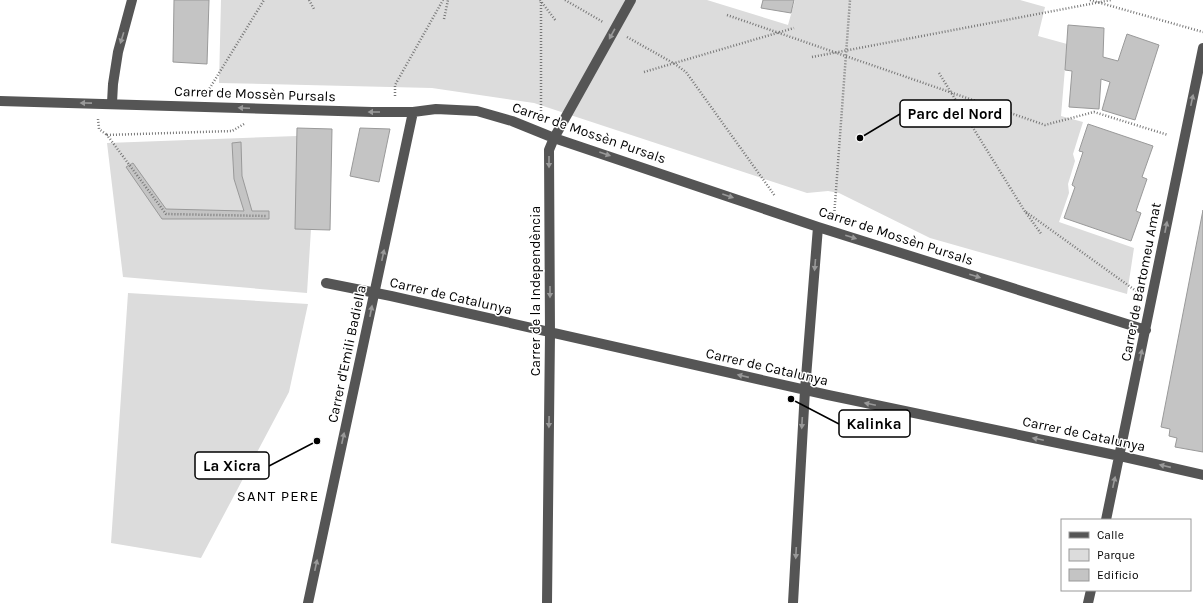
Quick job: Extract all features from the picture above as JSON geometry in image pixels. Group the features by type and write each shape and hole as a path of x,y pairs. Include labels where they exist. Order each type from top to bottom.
{"street":[{"path":"112,103 113,84 118,52 132,0"},
{"name":"Carrer de la Independència","path":"547,603 550,333 549,150 554,138 631,0"},
{"name":"Carrer de Bartomeu Amat","path":"1106,519 1203,48"},
{"name":"Carrer de Mossèn Pursals","path":"0,101 112,103 372,112 413,112 436,108 477,111 512,121 554,138 818,226 1146,330"},
{"name":"Carrer d'Emili Badiella","path":"308,603 413,112"},
{"path":"793,603 805,390 818,226"},
{"name":"Carrer de Catalunya","path":"326,283 805,390 1120,456 1203,475"},
{"path":"1088,603 1091,591"}],"path":[{"path":"208,92 264,0"},
{"path":"309,0 314,9"},
{"path":"395,96 395,85 443,0"},
{"path":"444,19 448,0"},
{"path":"565,0 675,64 686,72 776,197"},
{"path":"834,217 850,0"},
{"path":"1090,0 1203,32"},
{"path":"846,54 1111,0"},
{"path":"541,1 556,21"},
{"path":"541,1 541,119"},
{"path":"727,15 839,53 846,54 1045,125 1094,112 1168,134"},
{"path":"644,72 794,28"},
{"path":"812,57 839,53"},
{"path":"939,73 1024,210 1042,235"},
{"path":"98,115 99,129 107,135 166,214 266,216"},
{"path":"107,135 232,131 249,121"},
{"path":"1024,210 1136,291"}],"green space":[{"path":"221,0 707,0 788,25 795,0 1020,0 1045,7 1038,36 1067,44 1061,116 1083,122 1073,154 1075,161 1068,184 1069,193 1059,222 1134,248 1127,294 930,238 839,193 828,191 807,193 534,103 432,88 219,83"},
{"path":"297,136 296,229 311,229 307,293 123,277 107,143"},
{"path":"128,293 308,304 289,392 201,558 111,543"}],"building":[{"path":"174,0 209,0 207,64 173,62"},
{"path":"763,0 794,0 791,13 761,8"},
{"path":"1068,25 1104,28 1103,57 1118,61 1127,34 1159,45 1135,120 1102,110 1110,82 1101,79 1099,109 1069,107 1072,71 1065,70"},
{"path":"1088,124 1153,146 1142,177 1147,179 1136,211 1141,213 1131,241 1064,218 1075,187 1072,185 1083,152 1079,151"},
{"path":"297,128 332,129 330,230 295,229"},
{"path":"360,128 390,129 379,182 350,176"},
{"path":"241,142 242,176 252,211 269,211 269,219 162,219 126,167 133,163 166,209 244,211 234,179 232,143"},
{"path":"1203,210 1203,452 1175,447 1177,438 1169,436 1170,429 1161,427"}],"place":[{"name":"Parc del Nord","path":"860,138"},
{"name":"Kalinka","path":"791,399"},
{"name":"La Xicra","path":"317,441"}],"district":[{"name":"SANT PERE","path":"278,496"}]}
